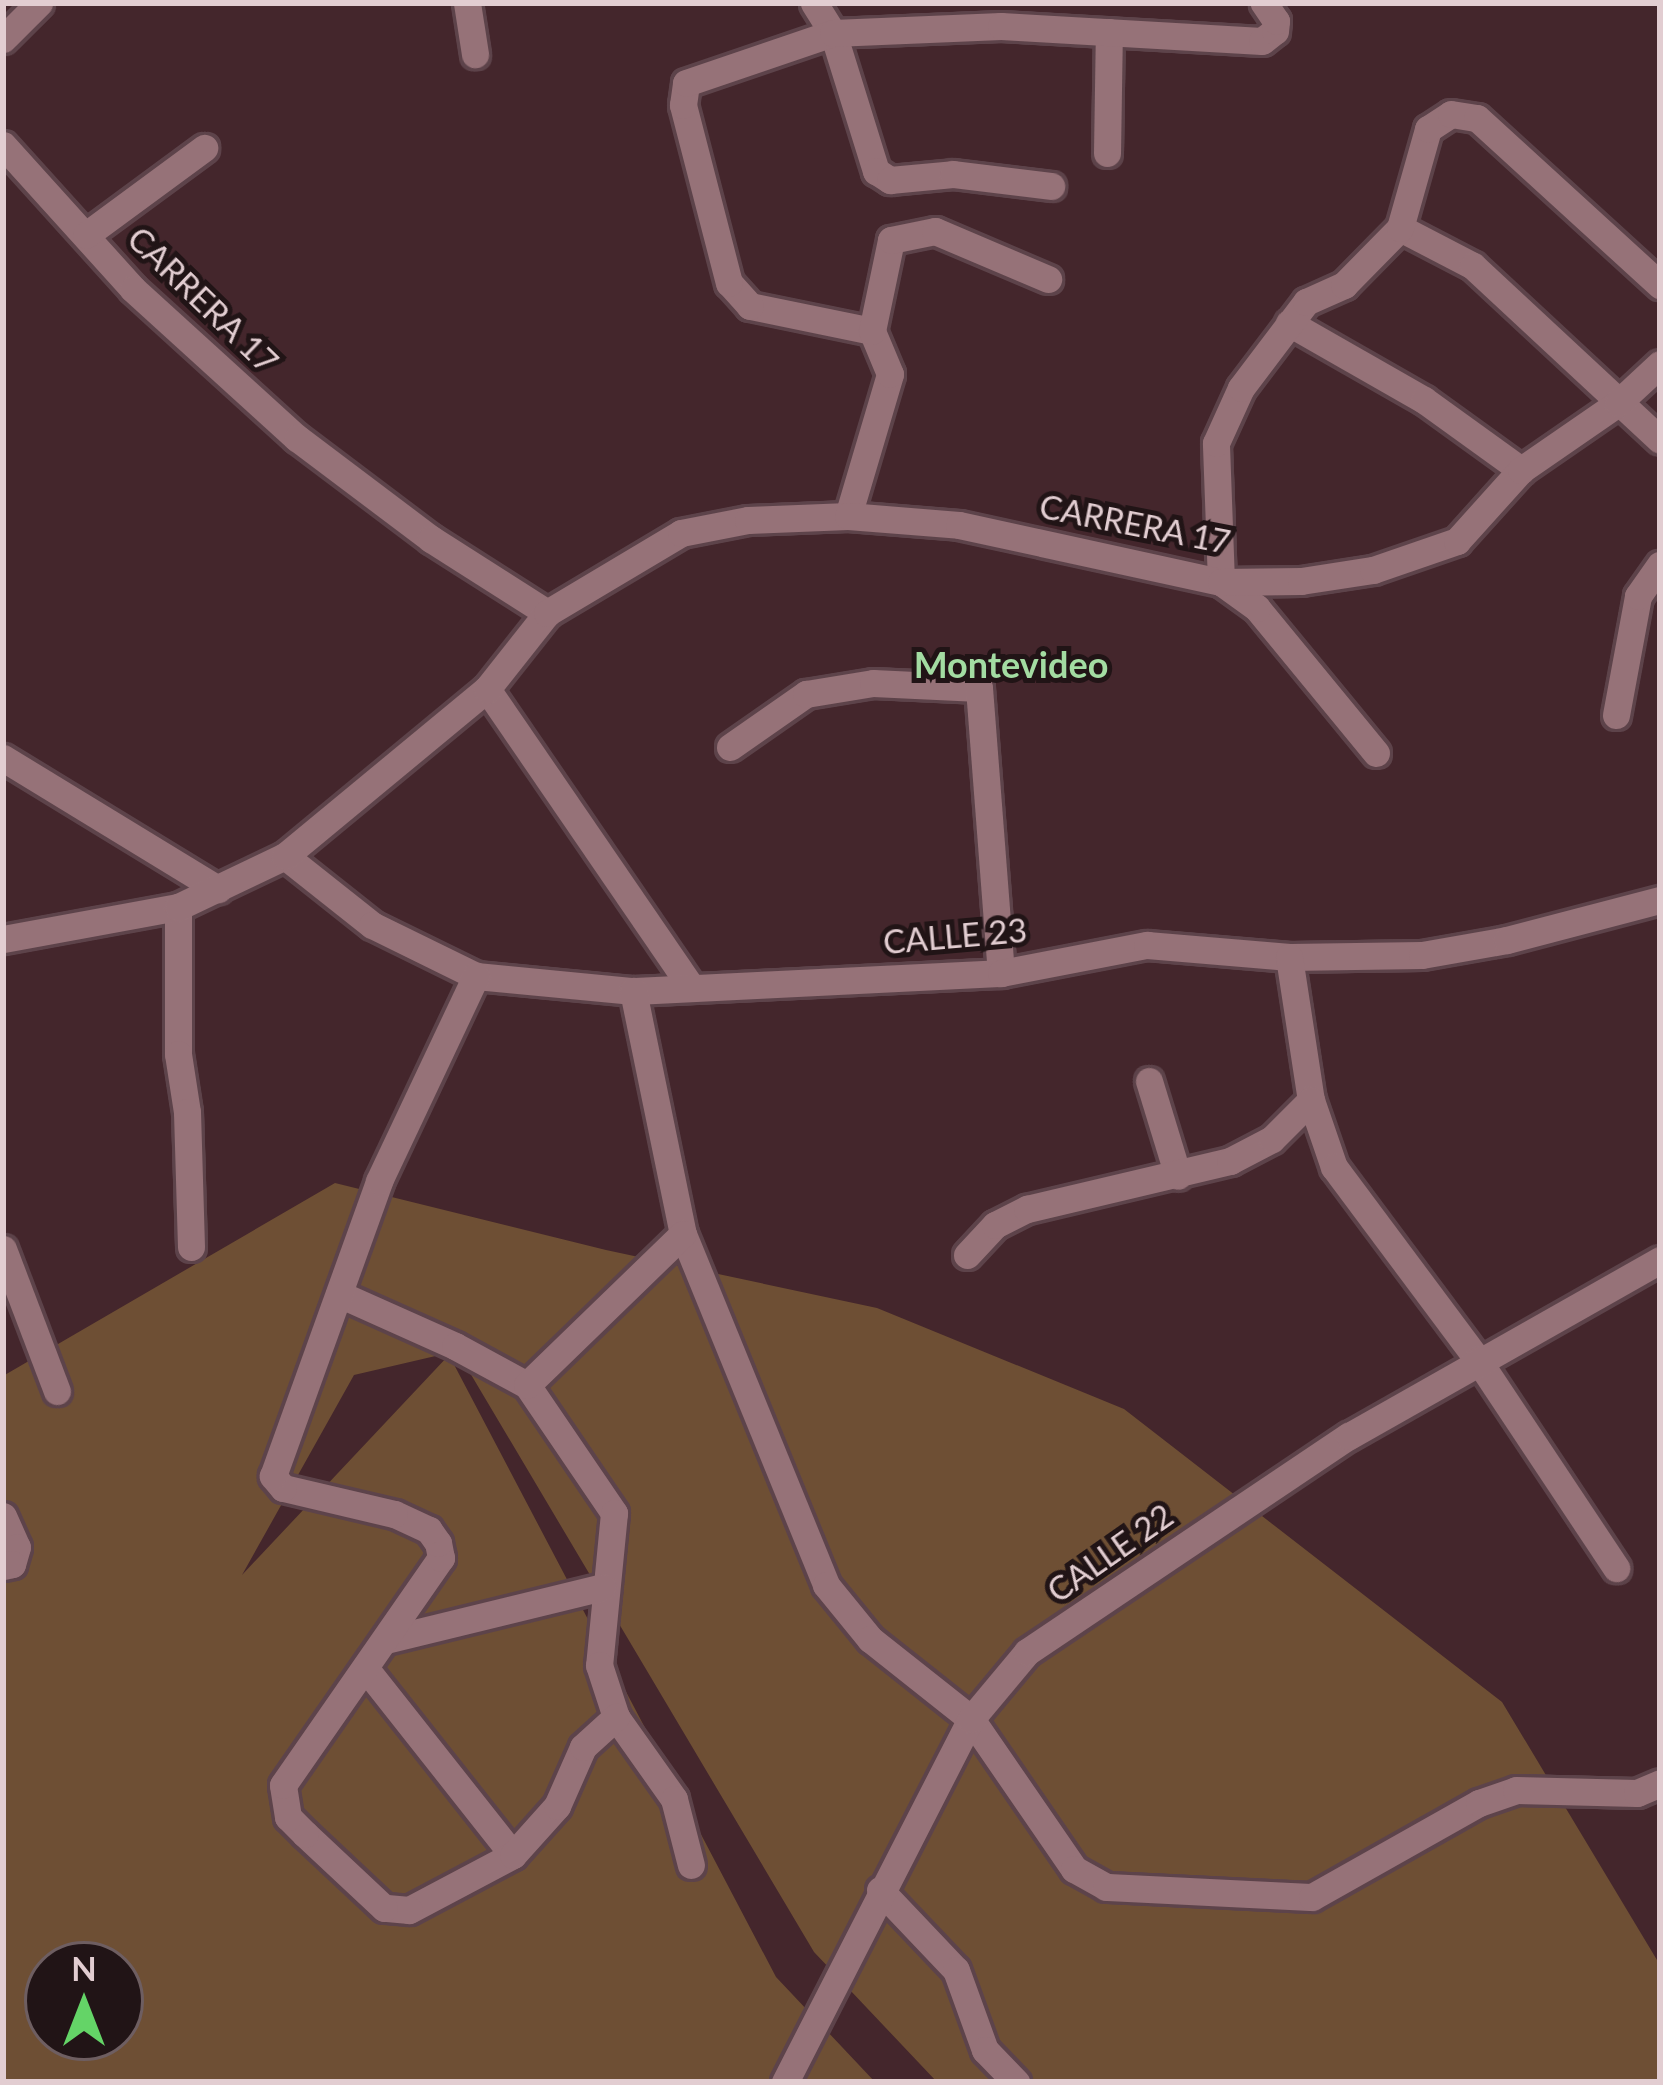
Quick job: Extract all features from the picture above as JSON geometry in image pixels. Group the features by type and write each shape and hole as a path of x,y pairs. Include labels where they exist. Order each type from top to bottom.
{"street":[{"path":"3,39 39,3"},
{"path":"467,3 475,54"},
{"path":"814,3 833,33 876,171 890,180 953,174 1051,186"},
{"path":"872,331 750,306 729,283 683,105 686,83 833,33 995,14 1109,32 1262,41 1275,31 1276,21 1264,3"},
{"path":"1107,153 1109,32"},
{"path":"1376,753 1257,608 1221,582 1216,443 1241,388 1306,302 1344,285 1400,228 1428,129 1451,114 1477,118 1660,285"},
{"name":"CARRERA 17","path":"3,145 133,289 297,438 430,539 547,613"},
{"path":"86,236 203,148"},
{"path":"1400,228 1473,266 1660,440"},
{"path":"848,516 890,374 872,331 888,251 897,236 935,231 1048,279"},
{"path":"1289,323 1424,400 1521,470"},
{"name":"CARRERA 17","path":"3,939 178,907 285,856 487,689 547,613 681,533 748,520 848,516 958,525 1221,582 1301,581 1373,570 1457,541 1521,470 1618,403 1660,364"},
{"path":"1616,715 1638,596 1660,565"},
{"path":"730,746 806,694 873,683 980,688 1001,973"},
{"path":"487,689 690,986"},
{"path":"3,758 218,889"},
{"name":"CALLE 23","path":"285,856 372,925 476,976 633,992 1001,973 1147,945 1288,956 1391,957 1456,950 1660,900"},
{"path":"178,907 178,1054 187,1112 191,1247"},
{"path":"1288,956 1311,1100 1334,1167 1478,1360 1616,1568"},
{"path":"476,976 379,1181 274,1476 283,1488 394,1514 429,1531 441,1558 283,1785 288,1816 384,1908 409,1910 513,1855 557,1806 583,1747 616,1718"},
{"path":"633,992 683,1234 826,1585 870,1639 971,1719 1074,1869 1106,1887 1312,1897 1479,1802 1516,1790 1637,1793 1660,1784"},
{"path":"1149,1081 1178,1176"},
{"path":"967,1255 995,1225 1027,1209 1230,1161 1272,1139 1311,1100"},
{"path":"527,1385 683,1234"},
{"path":"3,1249 57,1391"},
{"name":"CALLE 22","path":"785,2082 971,1719 1027,1652 1349,1436 1660,1260"},
{"path":"339,1294 527,1385 614,1513 602,1587 599,1665 616,1718 674,1799 691,1865"},
{"path":"3,1516 17,1547 12,1564 3,1566"},
{"path":"386,1640 602,1587"},
{"path":"367,1670 513,1855"},
{"path":"880,1890 956,1970 985,2050 1016,2082"}],"shaded area":[{"path":"335,1183 606,1250 877,1308 1124,1409 1502,1702 1660,1965 1660,2082 937,2082 814,1952 457,1351 354,1375 242,1575 449,1355 776,1977 875,2082 3,2082 3,1376"}],"district":[{"name":"Montevideo","path":"1011,665"}]}
